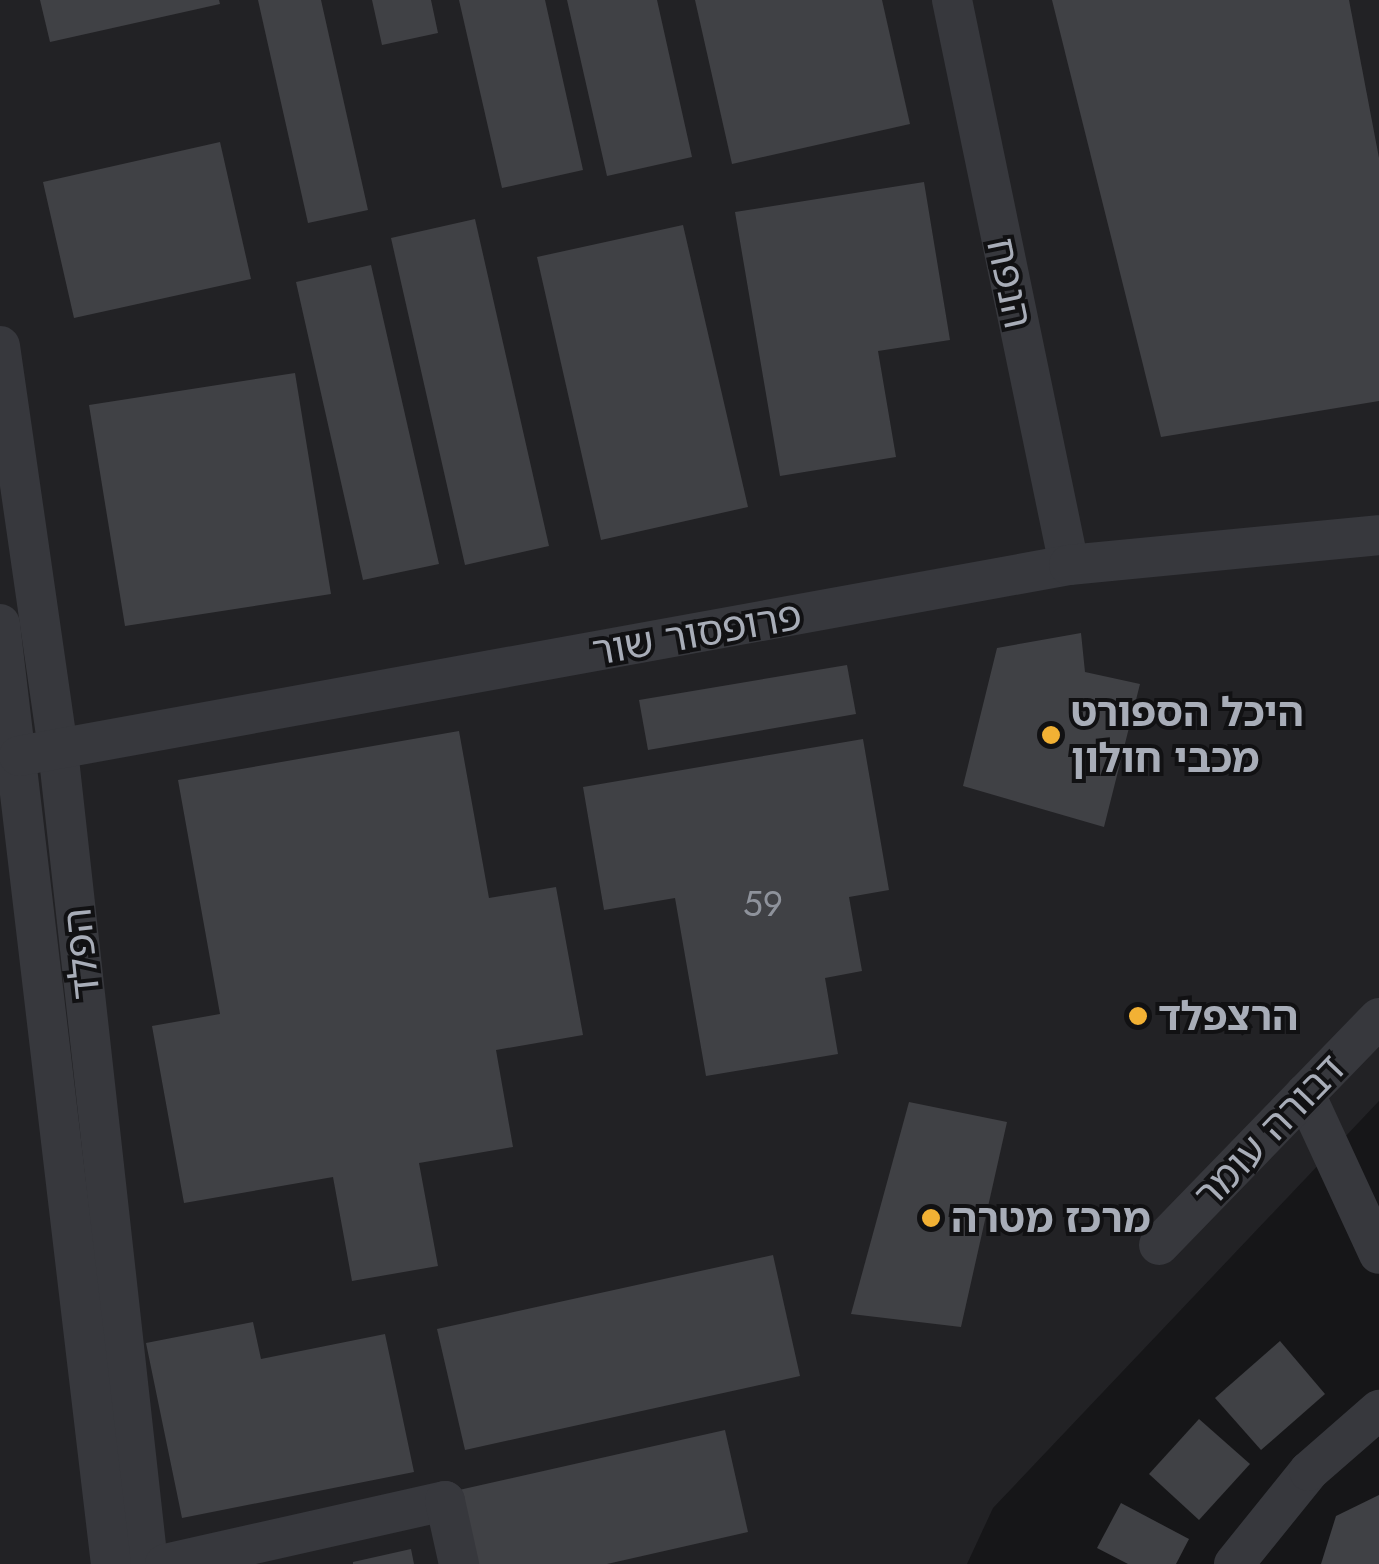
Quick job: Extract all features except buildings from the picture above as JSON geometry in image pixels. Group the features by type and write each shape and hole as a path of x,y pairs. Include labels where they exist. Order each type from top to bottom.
{"street":[{"name":"הנפח","path":"952,0 1069,565"},
{"name":"הפלד","path":"0,346 112,1564"},
{"name":"פרופסור שור","path":"38,753 1069,565 1379,535"},
{"name":"הפלד","path":"0,624 38,753 148,1564"},
{"name":"דבורה עומר","path":"1159,1245 1379,1018"},
{"path":"1305,1094 1379,1254"},
{"path":"1234,1564 1309,1470 1379,1410"},
{"path":"165,1564 445,1501 459,1564"}],"shaded area":[{"path":"0,0 1379,0 1379,1101 993,1508 967,1564 0,1564"}],"place":[{"name":"היכל הספורט מכבי חולון","path":"1051,735"},
{"name":"הרצפלד","path":"1138,1016"},
{"name":"מרכז מטרה","path":"931,1218"}]}
